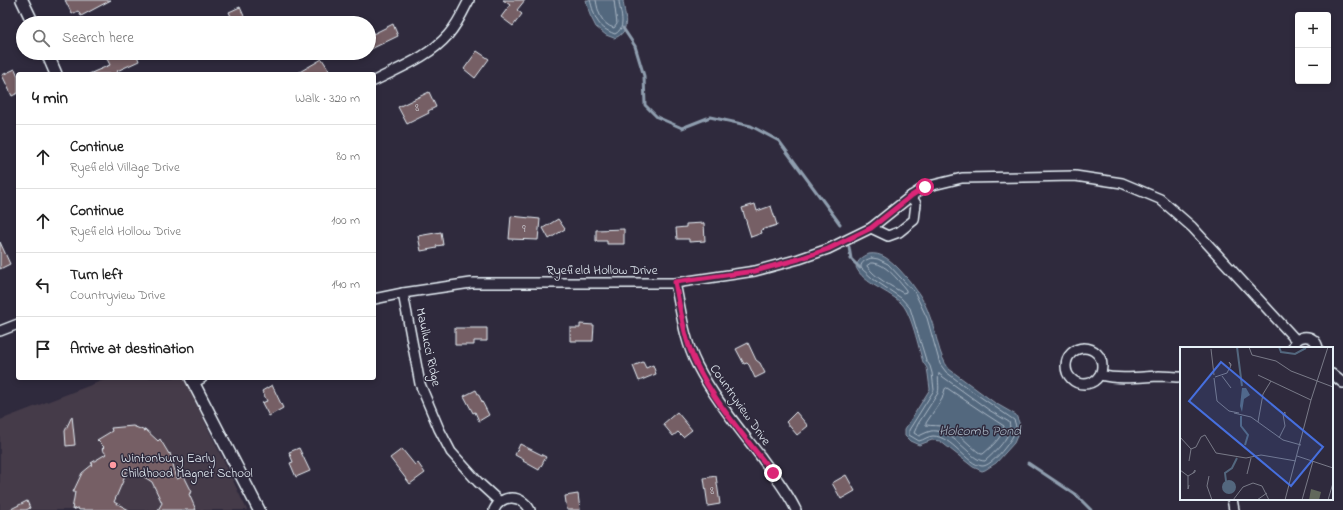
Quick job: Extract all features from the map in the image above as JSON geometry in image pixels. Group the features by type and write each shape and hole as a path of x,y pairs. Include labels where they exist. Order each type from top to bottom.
{"street":[{"path":"22,0 30,16"},
{"path":"376,80 437,46 458,22 469,0"},
{"path":"50,60 55,72"},
{"name":"Ryefield Hollow Drive","path":"376,300 403,293 471,283 675,282 755,271 799,259 828,249 871,228 911,196 925,187 962,178 1075,176 1122,183 1160,199 1192,227 1294,344"},
{"path":"871,228 888,236 899,232 914,220 916,204 911,196"},
{"name":"Countryview Drive","path":"675,282 688,343 696,364 713,394 773,473 792,501 796,510"},
{"name":"Maullucci Ridge","path":"403,293 420,384 439,429 451,452 478,482 500,502"},
{"path":"0,331 16,325"},
{"path":"1294,344 1300,338 1308,336 1315,341 1318,347"},
{"path":"1081,348 1092,350 1097,353 1102,364 1100,375 1091,383 1078,383 1073,381 1066,370 1067,358 1071,353 1081,348"},
{"path":"1100,375 1113,378 1160,376 1180,377"},
{"path":"1333,375 1343,383"},
{"path":"196,380 259,510"},
{"path":"494,510 504,499 514,498 524,502 530,510"},
{"path":"1232,500 1234,510"}],"shaded area":[{"name":"Wintonbury Early Childhood Magnet School","path":"104,380 185,380 247,510 0,510 0,420"}],"water":[{"path":"586,0 623,0 626,22 623,32 614,38 606,35 596,27 590,15"},
{"name":"Holcomb Pond","path":"869,254 881,255 895,265 913,285 927,310 942,357 949,369 995,403 1016,415 1020,429 1014,443 996,463 985,470 982,471 973,467 940,441 932,440 919,445 910,441 905,436 905,429 930,389 927,368 923,362 912,323 906,309 897,299 870,283 859,273 856,267 858,262 864,256"}],"building":[{"path":"65,0 111,0 81,16 78,11 72,14"},
{"path":"503,0 525,0 517,10 522,14 513,26 501,17 510,5"},
{"path":"240,7 244,16 231,16 229,12"},
{"path":"393,24 398,36 376,47 376,32"},
{"path":"477,51 489,59 475,78 464,69"},
{"path":"108,60 139,61 117,71 118,72 94,72 110,65"},
{"path":"320,60 323,60 329,70 326,72 299,72"},
{"path":"15,69 16,94 12,96 2,75"},
{"path":"429,92 436,107 428,111 429,113 407,124 398,107"},
{"path":"755,204 757,211 771,206 777,225 761,230 762,233 751,237 742,208"},
{"path":"511,216 540,219 538,240 509,239"},
{"path":"558,219 565,229 549,239 543,228"},
{"path":"704,223 705,241 689,242 689,239 677,239 676,228 686,227 686,224"},
{"path":"624,229 624,244 607,244 607,241 596,241 596,230"},
{"path":"441,232 443,245 436,246 437,248 421,251 418,236"},
{"path":"0,242 10,264 0,269"},
{"path":"580,324 594,325 593,341 570,341 570,328 580,328"},
{"path":"455,328 487,328 487,341 474,341 474,345 455,345"},
{"path":"748,343 756,360 760,363 765,373 755,378 749,365 747,363 744,364 736,349"},
{"path":"643,362 646,368 653,365 656,374 639,381 633,366"},
{"path":"272,385 283,408 269,416 262,403 267,401 262,391"},
{"path":"476,390 489,415 479,421 475,412 473,413 464,396"},
{"path":"677,412 692,430 683,437 678,432 673,436 663,424"},
{"path":"796,412 808,426 797,435 786,422"},
{"path":"72,416 75,445 66,446 65,431"},
{"path":"133,426 145,431 145,429 158,441 160,439 169,454 170,453 177,479 184,476 192,492 189,494 196,510 158,510 162,503 152,482 129,467 114,502 129,510 79,510 78,508 72,510 75,492 73,492 82,473 93,464 91,463 106,454 102,449 104,447 97,440 112,431 111,428"},
{"path":"520,444 546,457 539,470 515,455"},
{"path":"299,448 310,471 296,477 290,463 293,462 289,452"},
{"path":"402,449 415,465 418,463 425,473 410,484 390,458"},
{"path":"846,475 855,491 841,499 832,483"},
{"path":"716,476 720,504 708,506 704,478"},
{"path":"578,494 580,510 567,510 565,496"},
{"path":"27,501 30,508 26,510 9,510"}],"waterway":[{"path":"623,28 635,46 644,76 645,105 657,117 682,128 710,117 751,126 779,141 840,224"},
{"path":"849,247 851,259 860,268"},
{"path":"1028,463 1076,495 1091,510"}],"place":[{"name":"Wintonbury Early Childhood Magnet School","path":"113,465"}],"route":[{"path":"773,473 713,394 696,364 688,343 675,282 755,271 799,259 828,249 871,228 911,196 925,187"}]}
